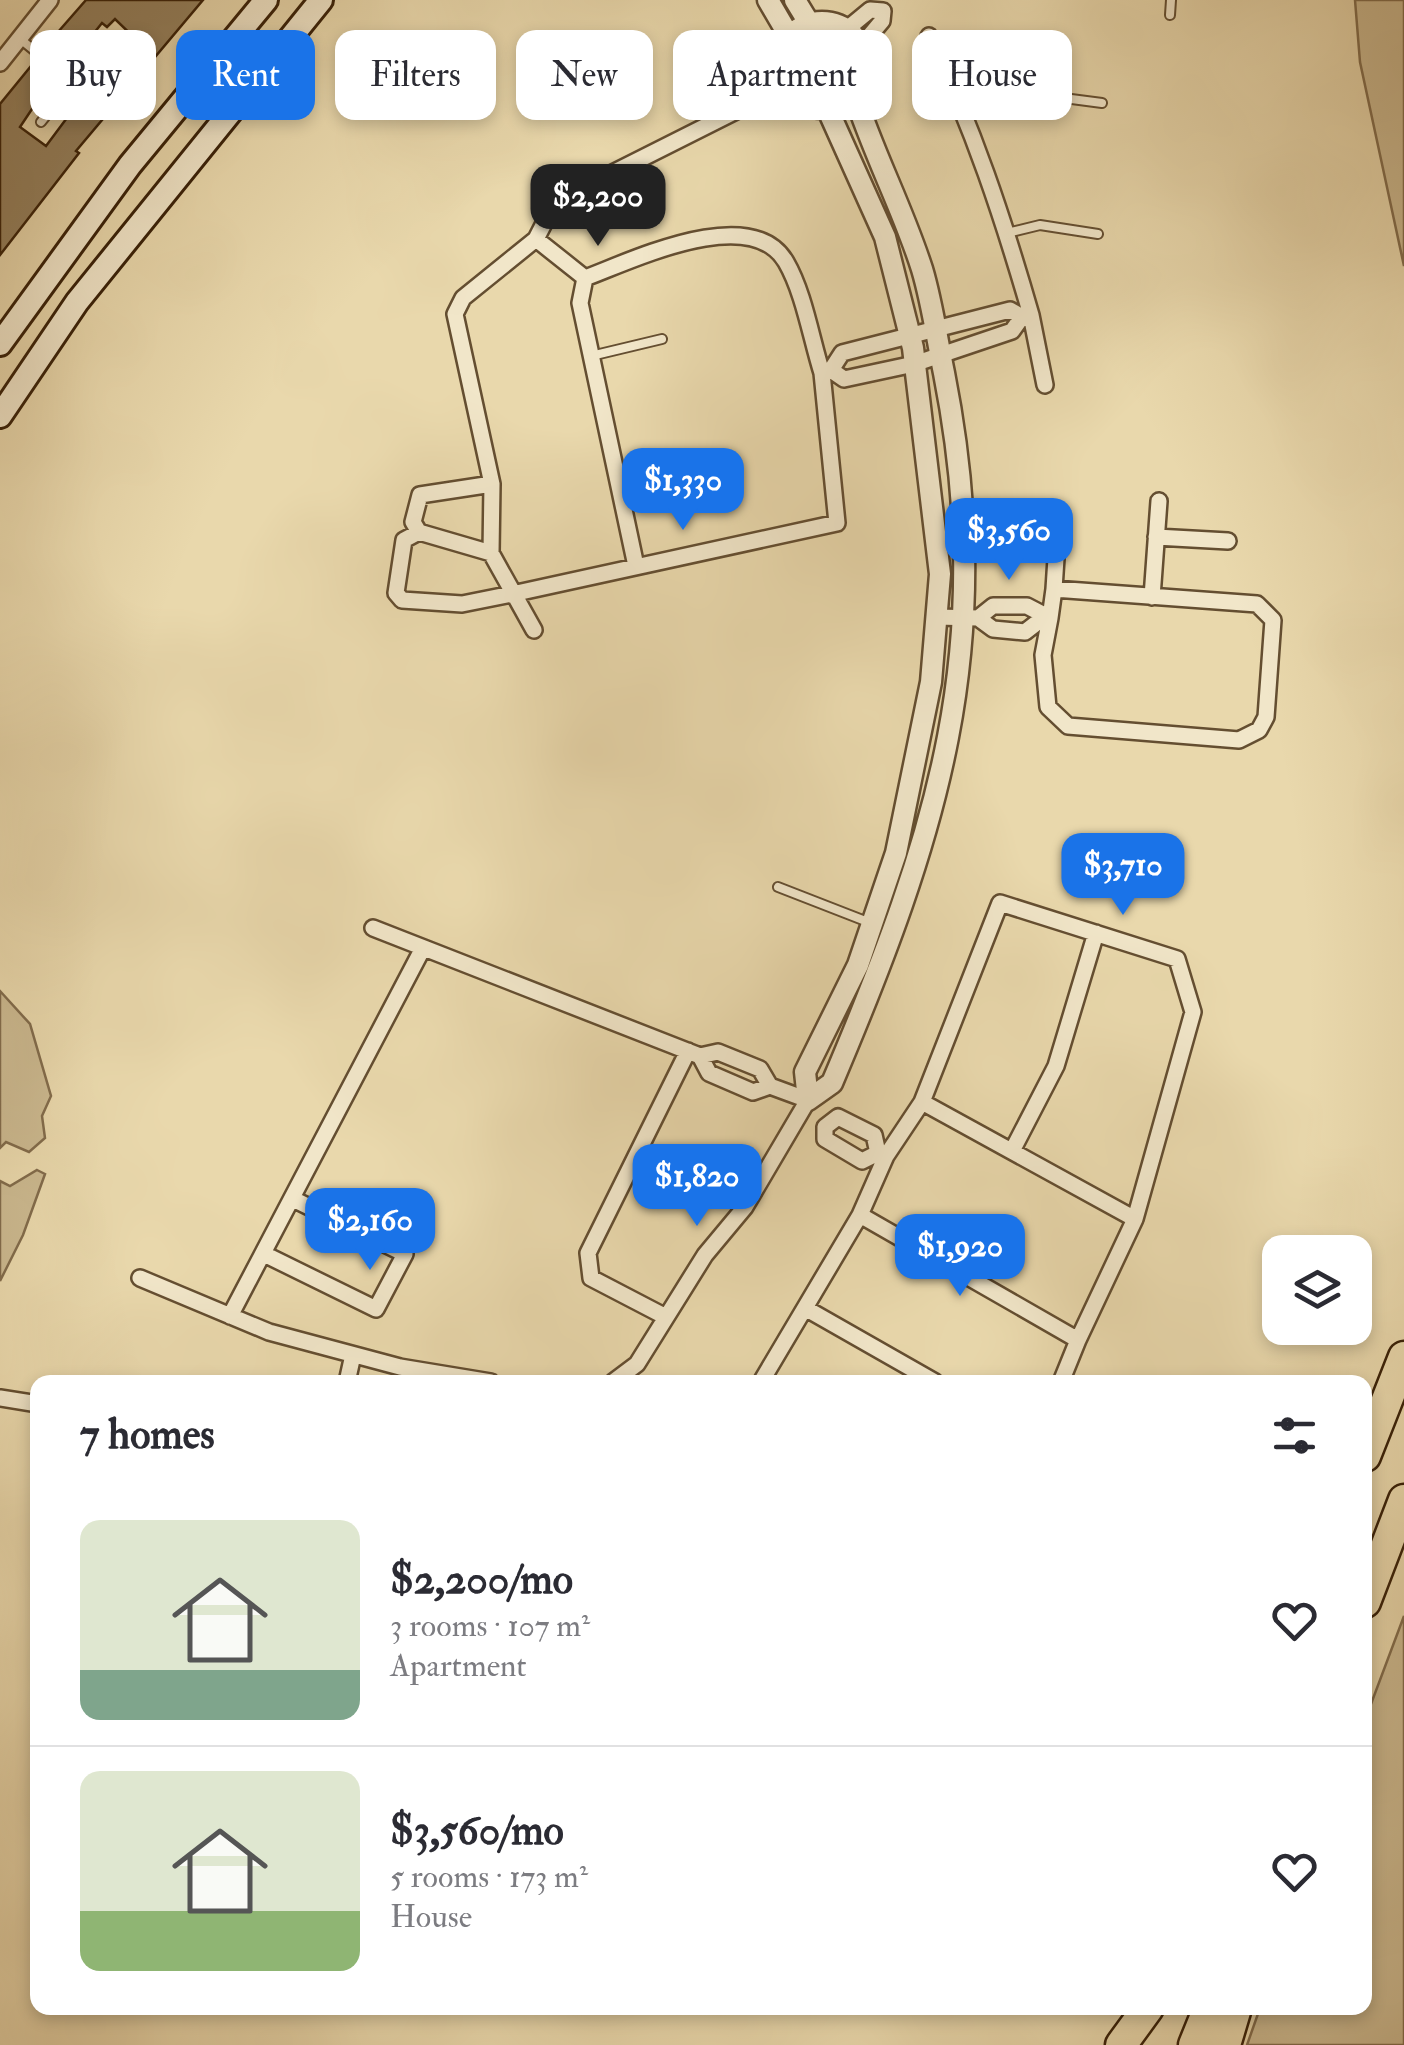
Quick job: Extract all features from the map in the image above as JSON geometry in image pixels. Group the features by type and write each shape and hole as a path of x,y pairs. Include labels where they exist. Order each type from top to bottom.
{"highway":[{"path":"1372,1438 1404,1357"},
{"path":"1372,1584 1404,1500"},
{"path":"1121,2045 1143,2015"},
{"path":"1134,2045 1145,2015"},
{"path":"1194,2045 1206,2015"},
{"path":"1226,2045 1234,2015"}],"main road":[{"path":"0,344 130,165 266,0"},
{"path":"0,416 77,302 321,0"}],"street":[{"path":"0,62 50,0"},
{"path":"768,0 786,30"},
{"path":"796,0 810,23"},
{"path":"799,30 822,21 846,29 870,10 888,6"},
{"path":"874,30 888,6"},
{"path":"534,630 491,552 492,484 455,314 463,298 536,239 555,202 718,120"},
{"path":"804,1107 805,1072 858,964 896,854 931,682 936,618 936,535 910,335 885,238 837,120"},
{"path":"622,1375 637,1364 705,1255 745,1207 804,1107 832,1083 896,928 946,766 970,618 960,456 923,272 864,120"},
{"path":"966,120 1007,233 1045,385"},
{"path":"491,552 418,532 404,540 396,593 402,600 462,604 838,523 826,371 787,264 776,248 758,240 694,237 585,278"},
{"path":"536,239 585,278"},
{"path":"585,278 580,302 636,566"},
{"path":"826,371 842,353 1010,310 1026,316"},
{"path":"826,371 844,379 914,364 1012,331 1026,316"},
{"path":"418,532 413,522 420,495 492,484"},
{"path":"1152,596 1159,501"},
{"path":"1054,589 1257,604 1272,620 1266,717 1259,730 1239,740 1068,726 1048,707 1044,655 1046,618 1054,589 1058,512"},
{"path":"1156,537 1228,541"},
{"path":"970,618 993,606 1027,606 1046,618"},
{"path":"936,618 970,618 993,629 1025,632 1046,618"},
{"path":"766,1375 860,1215 882,1154 922,1102 1000,903 1177,959 1194,1012 1135,1219 1064,1375"},
{"path":"373,928 694,1054 718,1052 760,1069 770,1086 804,1107 825,1126 825,1139 862,1161 882,1154"},
{"path":"1012,1152 1056,1066 1096,933"},
{"path":"230,1316 424,948"},
{"path":"694,1054 708,1073 754,1092 770,1086"},
{"path":"666,1317 591,1278 588,1254 694,1054"},
{"path":"922,1102 1135,1219"},
{"path":"825,1126 838,1117 874,1135 882,1154"},
{"path":"264,1254 376,1310 405,1254 293,1199"},
{"path":"860,1215 1078,1340"},
{"path":"140,1278 230,1316 354,1356 454,1375"},
{"path":"805,1308 923,1375"},
{"path":"349,1375 354,1356"},
{"path":"0,1398 30,1403"}],"lane":[{"path":"1170,15 1172,0"},
{"path":"19,38 30,47"},
{"path":"1072,98 1102,102"},
{"path":"1007,233 1040,226 1098,234"},
{"path":"591,356 662,338"},
{"path":"778,887 872,923"}],"shaded area":[{"path":"1355,0 1404,0 1404,266 1360,62"},
{"path":"0,991 30,1024 51,1096 42,1116 45,1138 29,1152 6,1142 0,1148"},
{"path":"37,1170 45,1174 23,1235 0,1281 0,1181 10,1186"},
{"path":"1404,1616 1404,2045 1247,2045 1258,2015 1372,2015 1372,1701"}],"building":[{"path":"86,0 203,0 156,56 156,30 126,30 115,19 107,27 102,23 96,30 60,30"},
{"path":"30,67 30,112 20,127 46,146 65,120 102,120 0,255 0,104"}]}
